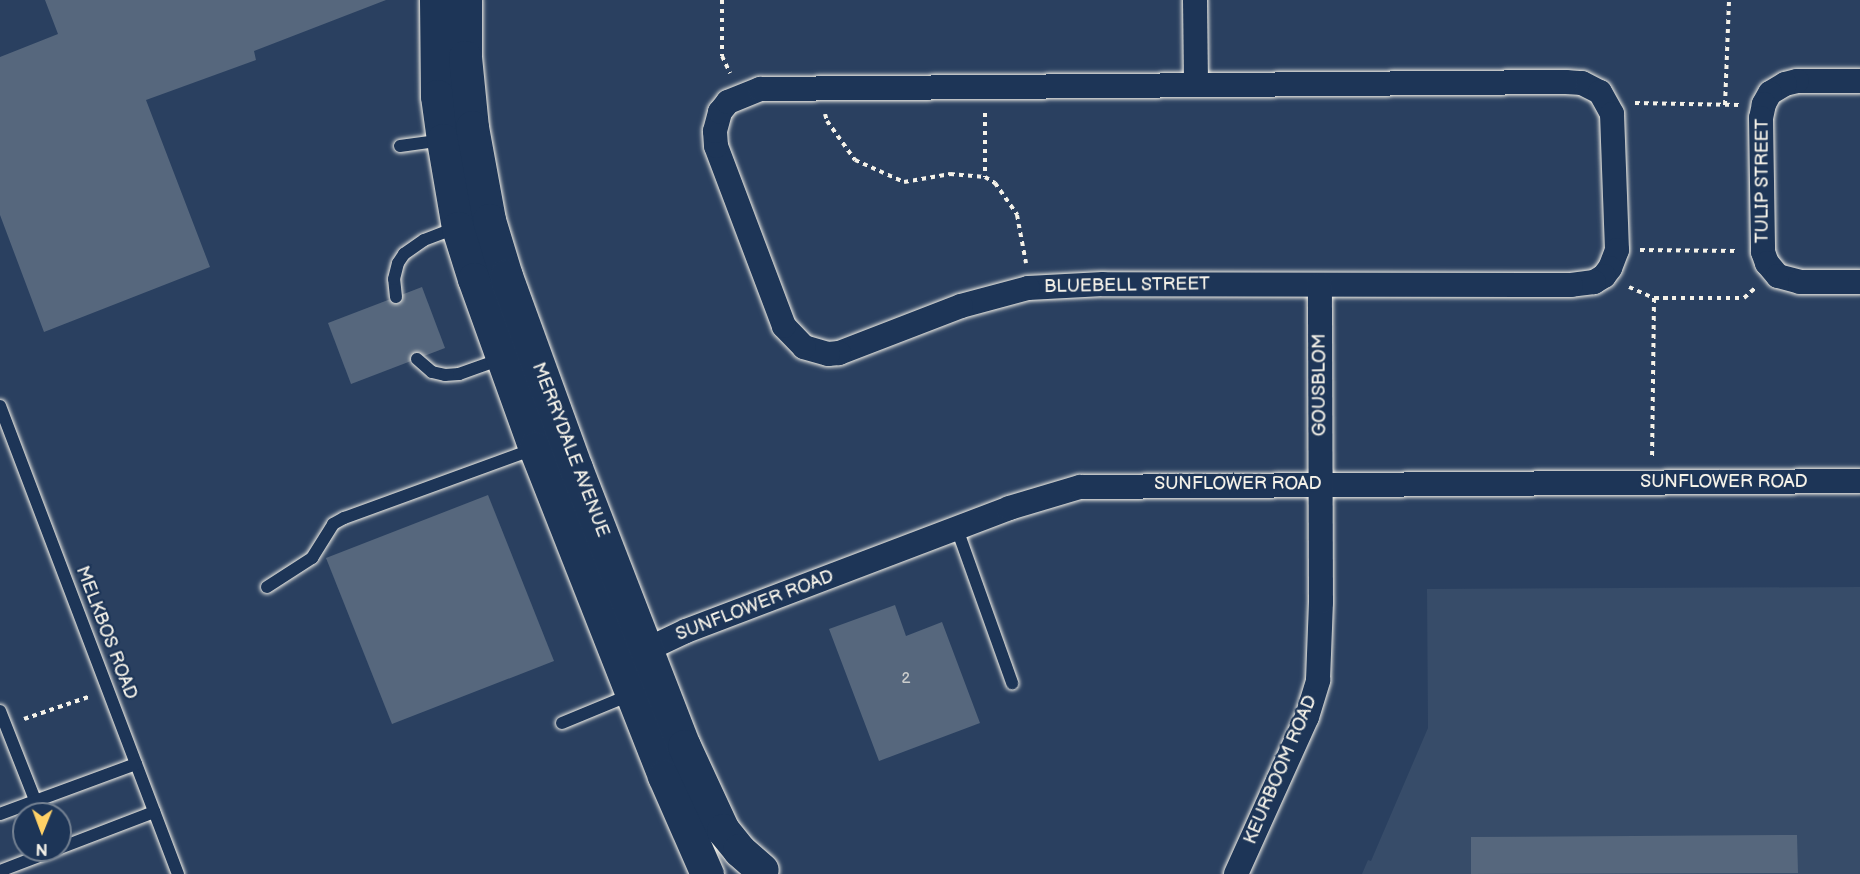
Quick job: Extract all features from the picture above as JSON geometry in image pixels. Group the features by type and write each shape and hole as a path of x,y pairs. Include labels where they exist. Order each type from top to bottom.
{"street":[{"name":"MERRYDALE AVENUE","path":"436,0 437,96 458,228 501,359 535,448 631,694 707,874"},
{"name":"MERRYDALE AVENUE","path":"465,0 468,90 480,175 495,241 524,327 645,650 684,746 723,830 744,855 766,873"},
{"path":"1195,0 1196,83"},
{"name":"TULIP STREET","path":"1767,262 1761,118 1764,104 1770,93 1797,81 1860,81"},
{"name":"BLUEBELL STREET","path":"1604,276 1594,282 1572,285 1103,284 1028,288 961,306 838,353 828,354 804,347 784,326 716,147 715,131 720,112 728,102 741,95 759,89 817,87 1566,82 1582,83 1592,87 1600,92 1608,102"},
{"path":"1604,276 1617,250 1614,129 1608,102"},
{"path":"1767,262 1800,282 1860,282"},
{"name":"GOUSBLOM","path":"1320,285 1320,484"},
{"path":"501,359 524,327"},
{"name":"SUNFLOWER ROAD","path":"645,650 686,631 1009,508 1080,487 1860,481"},
{"name":"KEURBOOM ROAD","path":"1236,874 1314,697 1320,657 1320,484"}],"lane":[{"path":"400,146 443,140"},
{"path":"396,297 394,279 398,263 404,254 424,240 458,228"},
{"path":"417,359 432,372 445,375 459,374 501,359"},
{"name":"MELKBOS ROAD","path":"0,406 178,874"},
{"path":"267,587 312,558 333,524 344,518 535,448"},
{"path":"957,528 1012,684"},
{"path":"562,723 631,694"},
{"path":"0,711 36,800"},
{"path":"0,814 136,764"},
{"path":"72,843 154,812"},
{"path":"0,871 24,862"}],"path":[{"path":"722,0 722,56 741,95"},
{"path":"1725,105 1729,0"},
{"path":"985,86 985,177"},
{"path":"817,87 827,121 855,160 904,182 950,174 985,177 995,183 1017,214 1028,288"},
{"path":"1608,102 1764,104"},
{"path":"1604,276 1654,298 1744,297 1767,262 1617,250"},
{"path":"1651,482 1654,298"},
{"path":"5,725 108,690"}],"shaded area":[{"path":"1860,587 1860,874 1362,874 1368,860 1371,861 1428,728 1427,589"}],"building":[{"path":"45,0 386,0 254,51 256,60 146,100 210,267 44,332 0,215 0,57 58,34"},
{"path":"422,287 445,348 351,384 328,323"},
{"path":"488,495 554,661 392,724 326,558"},
{"path":"895,605 906,636 942,622 980,723 879,761 829,629"},
{"path":"1797,835 1798,873 1471,874 1471,837"}]}
